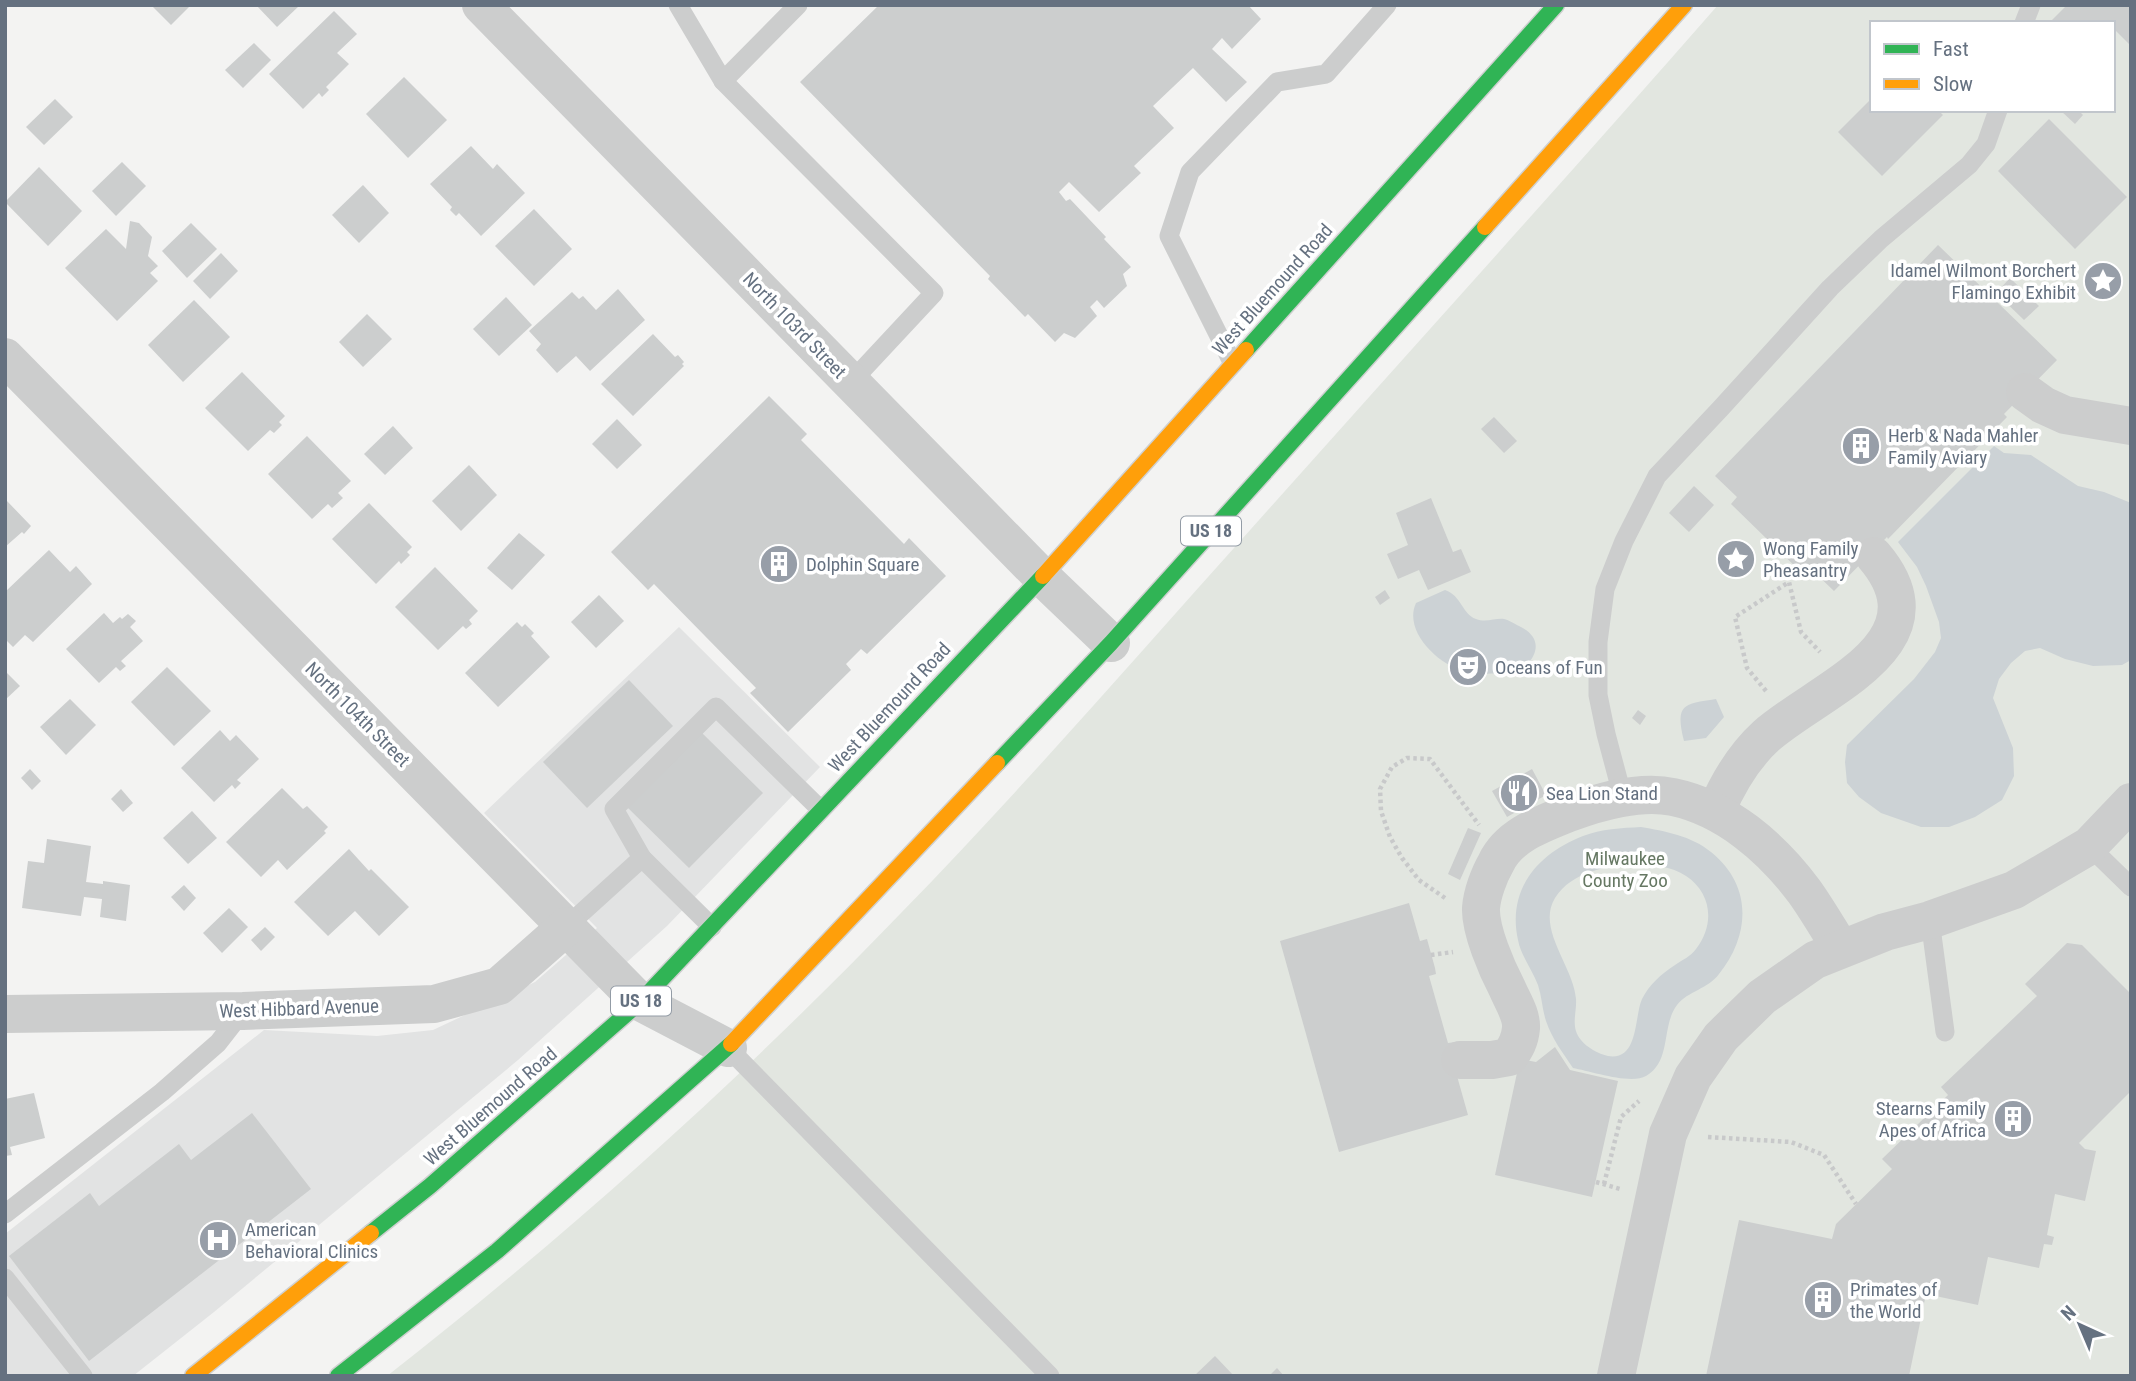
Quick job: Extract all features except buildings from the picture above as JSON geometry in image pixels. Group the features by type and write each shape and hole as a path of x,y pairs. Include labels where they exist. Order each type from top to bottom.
{"main road":[{"name":"West Bluemound Road","path":"193,1376 430,1186 640,1002 1042,577 1556,5"},
{"name":"US 18","path":"338,1376 497,1251 728,1048 1111,643 1684,5"}],"street":[{"name":"North 103rd Street","path":"481,5 1042,577 1111,643"},
{"name":"North 104th Street","path":"5,357 640,1002 728,1048"},
{"path":"2025,392 2043,405 2065,415 2131,426"},
{"path":"1716,811 1745,757 1767,736 1870,660 1886,643 1894,624 1898,603 1894,585 1874,556"},
{"path":"1460,1060 1509,1057 1518,1044 1522,1025 1488,946 1481,909 1496,861 1513,840 1540,824 1584,807 1632,796 1671,796 1716,811 1742,828 1767,850 1803,890 1841,949"},
{"path":"1616,1376 1668,1134 1693,1077 1721,1037 1762,998 1815,960 1885,932 1930,920 2014,890 2089,846 2131,802"},
{"name":"West Hibbard Avenue","path":"5,1014 243,1011 434,1004 499,986 567,926"}],"lane":[{"path":"678,5 723,81 934,293 851,382"},
{"path":"723,81 798,5"},
{"path":"1233,364 1169,236 1190,172 1277,82 1326,74 1387,5"},
{"path":"1623,798 1598,695 1598,642 1605,589 1624,541 1657,476 1830,288 1881,239 1969,165 1986,144 1997,112"},
{"path":"712,926 642,858 614,809 716,707 821,810"},
{"path":"2089,846 2131,887"},
{"path":"567,926 642,858"},
{"path":"1930,920 1945,1032"},
{"path":"5,1214 162,1092 218,1043 243,1011"},
{"path":"728,1048 1050,1376"},
{"path":"5,1278 83,1376"}],"path":[{"path":"1789,719 1747,668 1735,617 1789,582 1801,632 1845,680"},
{"path":"1481,909 1446,899 1419,880 1402,858 1390,837 1381,811 1380,789 1392,768 1407,758 1430,759 1480,825 1505,850"},
{"path":"1604,1184 1620,1119 1636,1104"},
{"path":"1610,1117 1620,1119"},
{"path":"1668,1134 1791,1142 1824,1155 1856,1204"}],"shaded area":[{"path":"1994,446 2004,453 2031,455 2078,486 2104,492 2131,503 2131,660 2122,665 2093,666 2065,659 2040,648 2025,651 1999,679 1993,698 2013,748 2014,776 2002,800 1975,817 1949,827 1921,827 1881,813 1859,797 1847,783 1847,745 1914,679 1935,652 1941,638 1939,622 1926,586 1917,567 1898,542"},
{"path":"1445,590 1455,596 1471,617 1483,621 1506,620 1530,634 1534,638 1536,648 1527,665 1505,672 1471,673 1453,667 1434,654 1419,635 1413,614 1416,603"},
{"path":"679,627 820,767 667,926 518,1060 133,1376 5,1376 5,1234 264,1030 377,1036 433,1030 535,982 597,928 484,813"},
{"path":"1716,699 1724,717 1706,738 1684,741 1681,713 1684,708 1696,702"},
{"path":"1641,827 1678,835 1711,852 1734,879 1742,910 1741,927 1730,959 1714,979 1677,1005 1669,1023 1660,1062 1654,1070 1646,1076 1631,1079 1573,1068 1548,1028 1538,985 1519,946 1516,922 1517,905 1529,876 1552,853 1583,836 1612,829","holes":["1635,862 1674,870 1695,883 1706,900 1708,920 1702,940 1694,952 1660,976 1645,994 1634,1036 1625,1052 1618,1056 1608,1056 1589,1048 1576,1030 1574,987 1553,935 1550,910 1562,889 1580,876"]}],"green space":[{"name":"Milwaukee County Zoo","path":"1718,5 2131,5 2131,1376 387,1376 522,1267 716,1095 901,913 1078,723"}],"traffic: fast":[{"path":"1246,350 1556,5"},
{"path":"997,763 1111,643 1485,227"},
{"path":"371,1233 430,1186 640,1002 1043,576"},
{"path":"338,1376 497,1251 731,1044"}],"traffic: slow":[{"path":"1485,227 1684,5"},
{"path":"1043,576 1246,350"},
{"path":"731,1044 997,763"},
{"path":"193,1376 371,1233"}],"place":[{"name":"Idamel Wilmont Borchert Flamingo Exhibit","path":"2103,281"},
{"name":"Herb & Nada Mahler Family Aviary","path":"1861,446"},
{"name":"Wong Family Pheasantry","path":"1736,559"},
{"name":"Dolphin Square","path":"779,564"},
{"name":"Oceans of Fun","path":"1468,667"},
{"name":"Sea Lion Stand","path":"1519,793"},
{"name":"Stearns Family Apes of Africa","path":"2013,1119"},
{"name":"American Behavioral Clinics","path":"218,1240"},
{"name":"Primates of the World","path":"1823,1300"}]}
